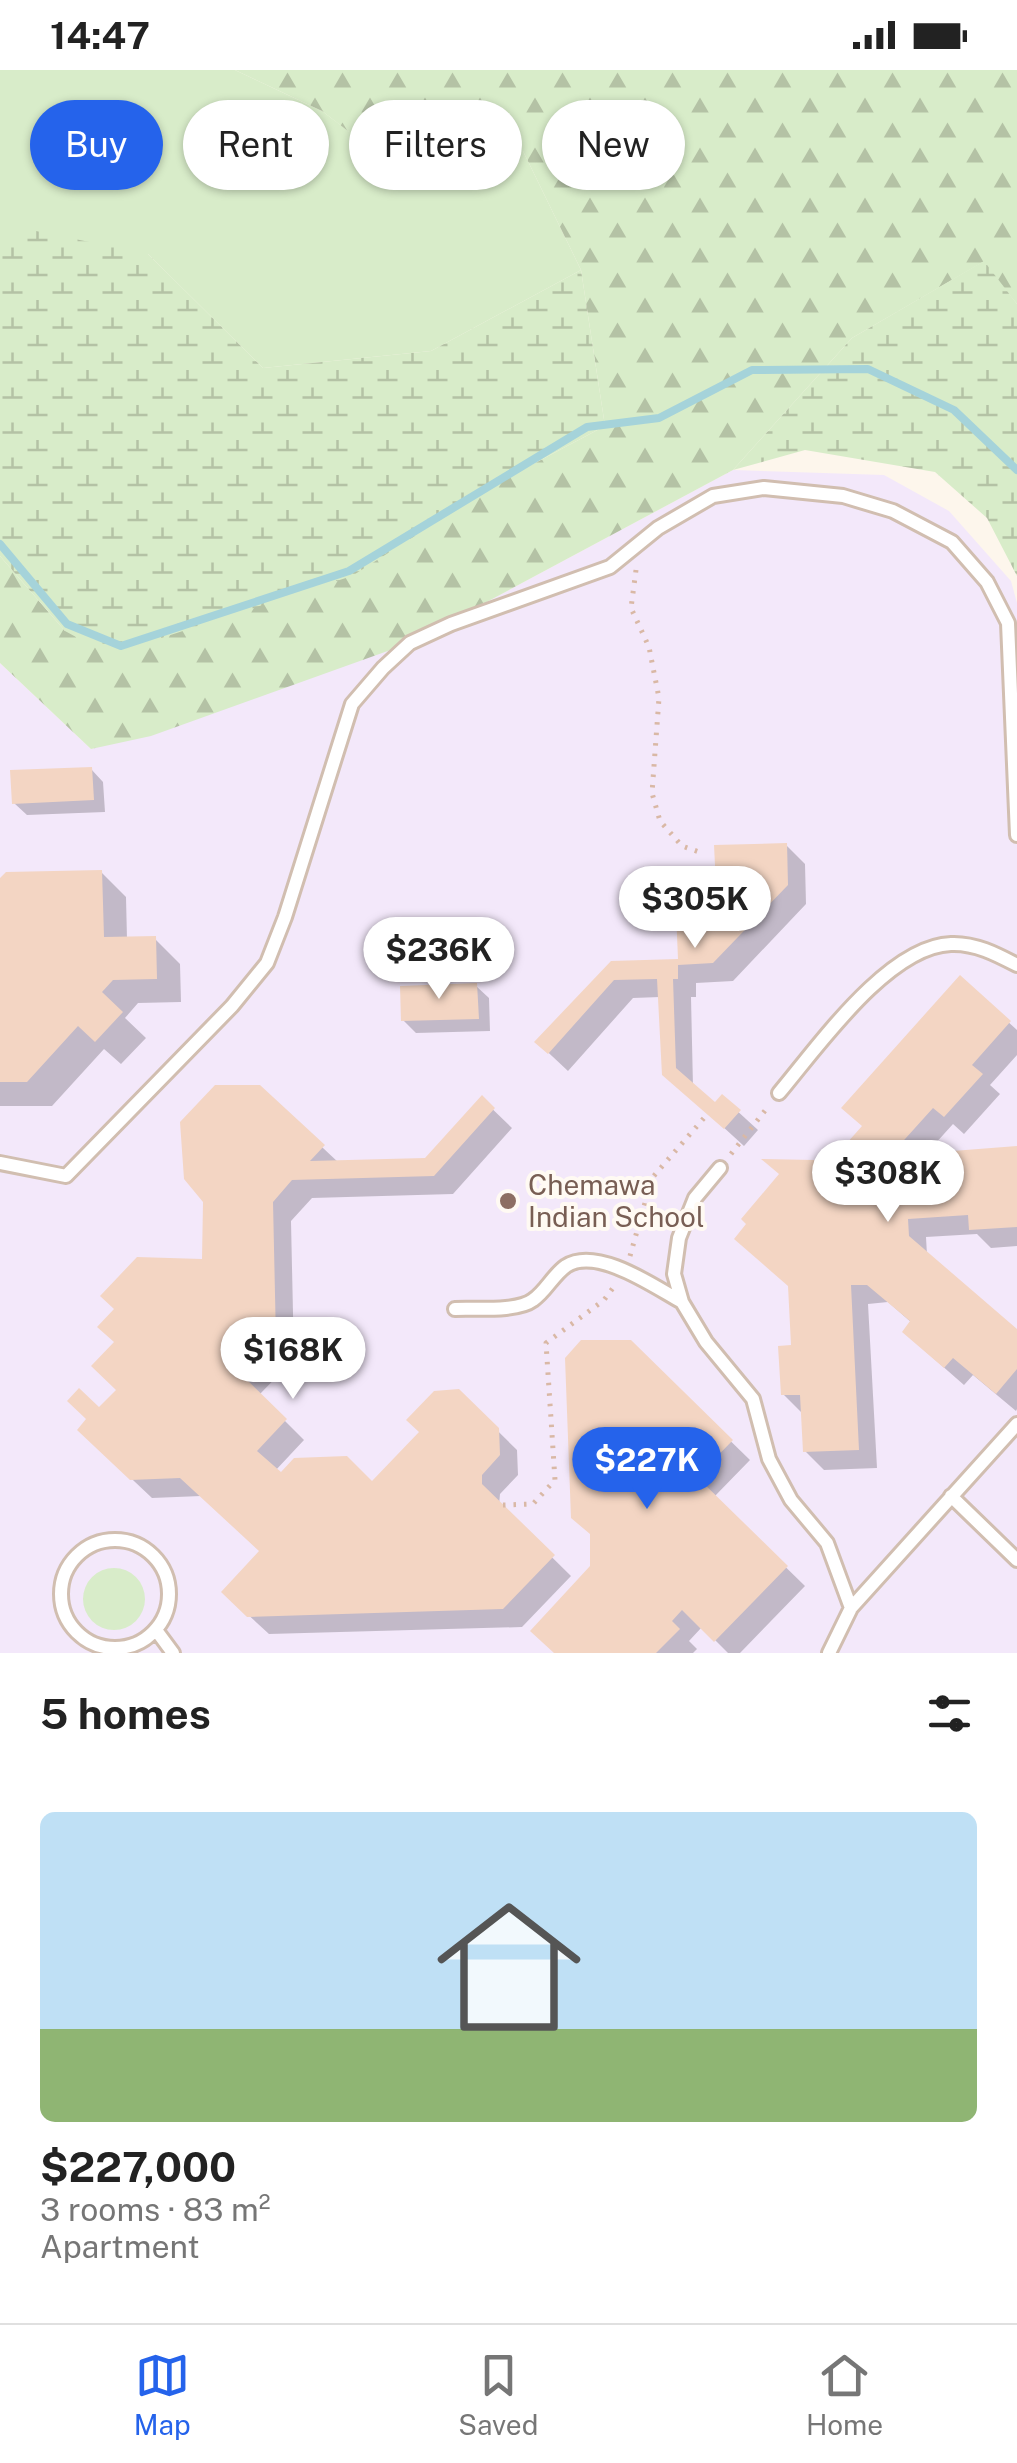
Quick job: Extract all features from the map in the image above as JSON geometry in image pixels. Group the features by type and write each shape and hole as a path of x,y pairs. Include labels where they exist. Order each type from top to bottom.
{"lane":[{"path":"0,1163 66,1176 232,1006 266,963 285,917 352,704 384,668 410,644 451,624 610,566 658,528 712,496 764,488 843,496 894,511 952,542 987,582 1008,623 1017,835"},
{"path":"779,1093 873,985 906,958 930,947 953,944 987,949 1017,965"},
{"path":"720,1168 695,1198 679,1238 674,1274 682,1302 706,1342 752,1400 768,1459 791,1500 827,1543 850,1608"},
{"path":"455,1309 517,1306 533,1300 570,1263 593,1260 626,1271 682,1302"},
{"path":"829,1653 850,1608 1017,1424"},
{"path":"950,1496 1017,1560"},
{"path":"111,1540 146,1549 159,1562 170,1596 166,1614 156,1630 129,1647 111,1651 80,1635 68,1621 62,1604 62,1586 78,1554 111,1540"},
{"path":"156,1630 173,1653"}],"path":[{"path":"642,560 634,576 630,608 649,647 660,698 652,793 660,822 682,846 702,852"},
{"path":"720,1168 779,1093"},
{"path":"504,1505 533,1504 555,1480 546,1343 604,1300 626,1271 652,1178 704,1118"}],"shaded area":[{"name":"Chemawa Indian School","path":"733,470 884,475 949,511 1011,581 1017,603 1017,1653 0,1653 0,663 91,749 410,643"}],"green space":[{"path":"0,70 235,70 299,100 183,100 183,190 329,190 329,116 349,131 349,190 522,190 523,151 581,270 431,351 263,368 148,254 0,252"},
{"path":"235,70 1017,70 1017,304 983,262 852,338 733,470 410,643 151,736 91,749 0,663 0,556 65,631 503,480 605,426 581,270 542,190 685,190 685,100 542,100 542,190 522,151 522,100 349,100 349,132 329,116 329,100 299,100"},
{"path":"31,230 148,254 263,368 431,351 581,270 605,426 503,480 352,576 109,655 65,631 0,556 0,252"},
{"path":"984,261 1017,304 1017,576 987,518 935,472 805,450 733,470 852,338"},
{"path":"114,1568 136,1577 145,1599 136,1621 114,1630 92,1621 83,1599 92,1577"}],"building":[{"path":"92,767 94,800 12,804 10,770"},
{"path":"787,843 788,885 713,963 678,965 678,979 673,979 676,1068 715,1102 722,1094 741,1110 724,1129 662,1075 657,979 614,980 548,1054 534,1042 611,961 678,959 675,888 716,886 714,845"},
{"path":"102,870 104,937 156,936 157,979 113,980 102,992 123,1012 95,1042 78,1026 27,1082 0,1082 0,878 6,872"},
{"path":"960,975 1011,1021 972,1065 983,1074 944,1117 933,1108 896,1149 901,1155 1017,1146 1017,1227 969,1230 968,1215 908,1219 909,1236 1017,1329 1017,1369 996,1394 953,1358 944,1368 902,1332 910,1321 867,1285 851,1285 859,1450 803,1452 800,1395 781,1395 778,1346 791,1345 788,1286 734,1239 746,1224 741,1219 779,1174 761,1159 814,1160 824,1169 862,1126 841,1108"},
{"path":"477,983 479,1019 401,1021 400,986"},
{"path":"215,1085 260,1085 325,1145 310,1161 425,1158 482,1095 495,1108 434,1176 292,1180 273,1202 276,1340 242,1375 287,1419 257,1451 281,1472 294,1458 347,1456 372,1481 419,1432 406,1420 434,1391 459,1389 499,1428 500,1455 482,1475 482,1484 555,1555 503,1609 247,1617 221,1592 259,1551 180,1478 130,1480 77,1430 86,1419 67,1401 79,1388 99,1407 116,1390 91,1366 114,1342 97,1327 114,1309 100,1296 137,1257 202,1259 203,1202 184,1179 180,1122"},
{"path":"581,1340 631,1340 733,1440 697,1477 788,1566 714,1642 682,1610 672,1621 680,1629 656,1653 554,1653 530,1631 590,1566 590,1534 571,1518 565,1358"}],"waterway":[{"path":"0,544 67,624 121,646 349,571 587,427 659,418 752,370 868,369 954,410 1017,470"}],"place":[{"name":"Chemawa Indian School","path":"508,1201"}]}
